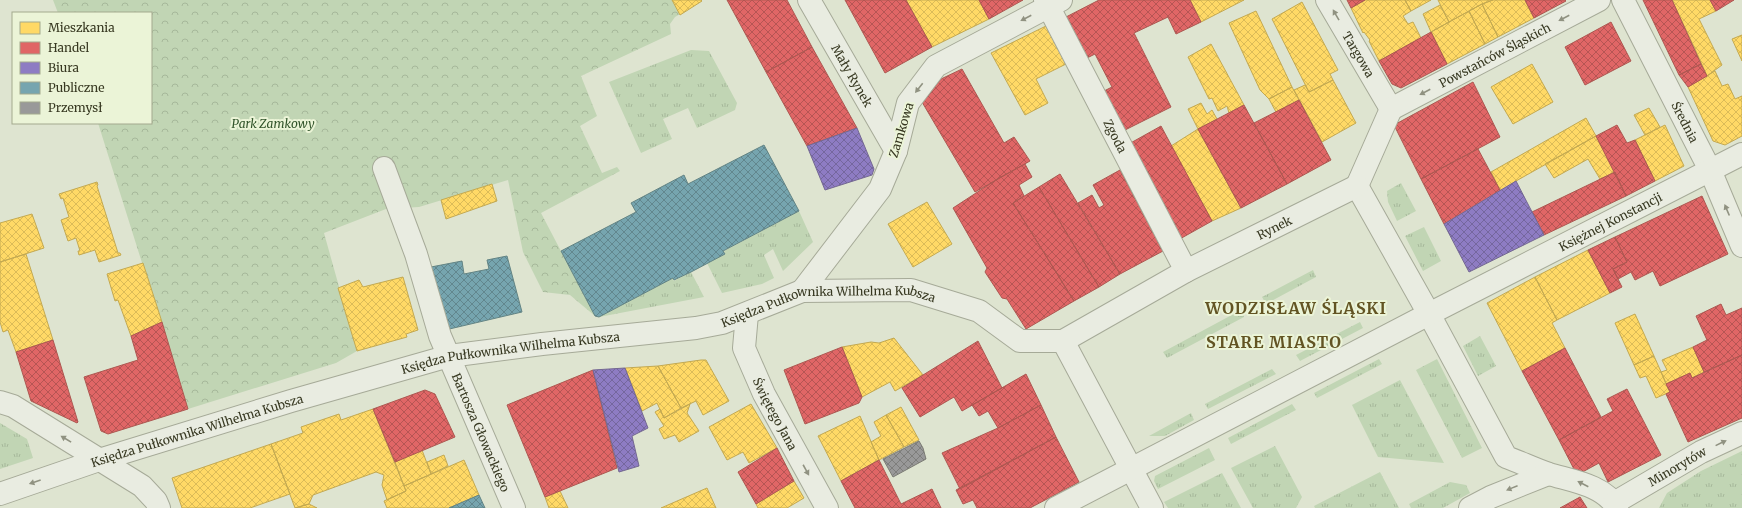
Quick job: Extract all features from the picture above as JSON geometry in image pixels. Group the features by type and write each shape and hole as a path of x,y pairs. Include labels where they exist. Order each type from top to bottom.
{"street":[{"name":"Mały Rynek","path":"809,0 896,151"},
{"name":"Targowa","path":"1327,0 1391,109"},
{"name":"Powstańców Śląskich","path":"1391,109 1599,0"},
{"name":"Średnia","path":"1623,0 1710,170 1742,246"},
{"name":"Zamkowa","path":"802,291 880,189 896,151 908,103 936,66 1051,2"},
{"name":"Zgoda","path":"1051,2 1186,271"},
{"path":"1391,109 1357,186 1429,314 1506,457 1548,474 1579,481 1603,494 1615,506"},
{"name":"Księżnej Konstancji","path":"1429,314 1742,154"},
{"name":"Bartosza Głowackiego","path":"384,168 416,254 440,336 514,508"},
{"name":"Rynek","path":"1063,341 1186,271 1357,186"},
{"name":"Księdza Pułkownika Wilhelma Kubsza","path":"0,494 99,460 290,401 449,356 722,324 802,291 911,290 979,311 1020,340 1063,341"},
{"name":"Świętego Jana","path":"747,314 744,348 764,394 827,508"},
{"path":"1056,508 1429,314"},
{"path":"1063,341 1152,508"},
{"path":"0,402 13,406 142,486 156,501 159,508"},
{"name":"Minorytów","path":"1615,506 1701,452 1742,433"},
{"path":"1470,508 1491,496 1548,474"}],"green space":[{"name":"Park Zamkowy","path":"53,0 702,1 675,17 670,24 671,34 581,76 597,116 580,126 602,173 617,167 620,171 541,213 595,316 570,295 543,292 523,252 508,180 419,207 386,209 324,233 357,351 336,363 188,409 98,124 152,124 152,12 58,12"},
{"path":"691,50 709,51 737,103 735,110 697,128 688,108 663,119 672,139 641,153 609,82"},
{"path":"1401,183 1416,211 1397,221 1388,202 1387,191"},
{"path":"799,211 813,242 783,271 773,249 764,255 774,278 762,284 722,293 707,263 725,254 724,251"},
{"path":"1424,227 1441,261 1423,271 1405,236"},
{"path":"1313,270 1316,277 1266,304 1262,297"},
{"path":"691,272 704,297 599,317 673,278 674,281"},
{"path":"1241,310 1244,317 1167,358 1163,352"},
{"path":"1360,322 1363,328 1300,361 1296,355"},
{"path":"1480,336 1496,366 1478,376 1463,346"},
{"path":"1379,359 1382,364 1317,398 1314,393"},
{"path":"1437,359 1482,448 1462,458 1416,370"},
{"path":"1272,369 1276,374 1208,409 1205,404"},
{"path":"1400,380 1444,463 1378,457 1352,405"},
{"path":"1292,404 1296,410 1231,444 1228,438"},
{"path":"1191,413 1194,420 1165,436 1149,436"},
{"path":"0,423 27,439 33,458 0,469"},
{"path":"1275,446 1302,497 1296,508 1253,508 1231,468"},
{"path":"1209,448 1215,460 1158,489 1154,481 1155,476"},
{"path":"1742,451 1742,508 1659,508 1667,493 1701,471"},
{"path":"1380,472 1399,508 1315,508 1314,506"},
{"path":"1222,473 1241,508 1168,508 1164,502"},
{"path":"1450,482 1466,485 1470,493 1443,508 1411,508 1409,504"}],"building: Mieszkania":[{"path":"672,0 701,0 702,1 680,15"},
{"path":"906,0 979,0 989,19 932,47"},
{"path":"1190,0 1244,0 1201,22"},
{"path":"1365,0 1405,0 1411,11 1403,16 1408,24 1413,22 1421,38 1379,61 1369,41 1370,40 1364,32 1363,33 1351,8"},
{"path":"1405,0 1431,0 1411,11"},
{"path":"1438,0 1493,0 1482,4 1449,22"},
{"path":"1493,0 1525,0 1534,18 1498,37 1482,4"},
{"path":"1672,0 1710,0 1716,11 1699,19 1722,65 1707,76 1695,49"},
{"path":"1302,2 1338,70 1330,74 1333,80 1309,92 1272,19"},
{"path":"1482,4 1498,37 1485,44 1469,11"},
{"path":"1440,5 1449,22 1431,32 1423,14"},
{"path":"1256,11 1292,87 1269,99 1260,90 1229,23"},
{"path":"1469,11 1485,44 1447,64 1431,32"},
{"path":"1046,26 1066,64 1036,79 1048,103 1025,115 991,53"},
{"path":"1742,35 1742,61 1732,39"},
{"path":"1211,44 1244,105 1229,113 1227,106 1218,111 1212,98 1209,99 1188,57"},
{"path":"1532,64 1553,102 1513,124 1491,87"},
{"path":"1715,71 1722,86 1728,84 1735,99 1742,96 1742,136 1725,145 1713,141 1688,87"},
{"path":"1333,80 1356,123 1322,142 1294,90 1305,85 1309,92"},
{"path":"1292,87 1299,100 1276,112 1269,99"},
{"path":"1201,103 1207,114 1212,110 1217,119 1198,129 1188,109"},
{"path":"1649,108 1660,127 1645,135 1634,115"},
{"path":"1586,118 1596,136 1516,181 1501,192 1491,172"},
{"path":"1665,125 1684,166 1655,181 1635,140"},
{"path":"1198,129 1241,208 1212,221 1171,146"},
{"path":"1596,136 1615,172 1600,179 1588,159 1554,178 1545,164"},
{"path":"97,182 118,253 121,255 99,262 95,250 79,255 78,251 80,251 76,238 68,241 61,220 69,217 63,198 61,199 59,194"},
{"path":"492,184 497,201 446,219 441,200"},
{"path":"927,202 952,244 913,267 888,224"},
{"path":"32,214 44,248 0,262 0,223"},
{"path":"1588,250 1610,293 1557,320 1535,277"},
{"path":"26,254 53,340 16,352 8,330 3,332 0,322 0,262"},
{"path":"143,263 162,322 131,336 118,300 115,301 107,274"},
{"path":"403,277 418,330 406,334 407,337 357,351 338,288 359,280 363,287"},
{"path":"1535,277 1557,320 1552,323 1565,348 1522,371 1487,303"},
{"path":"1635,314 1654,356 1634,365 1615,323"},
{"path":"894,338 923,375 895,391 890,382 862,397 842,347 871,342 879,343"},
{"path":"1693,347 1704,372 1692,378 1690,373 1666,384 1661,372 1667,370 1662,360"},
{"path":"1654,356 1670,392 1656,398 1646,376 1640,378 1634,365"},
{"path":"706,360 729,401 703,415 696,401 681,408 658,366"},
{"path":"658,366 681,408 664,418 657,403 642,411 625,368"},
{"path":"690,404 687,413 699,431 679,442 675,435 664,439 659,429 664,426 655,412 660,409 664,418"},
{"path":"751,404 777,448 749,463 743,452 727,460 709,427"},
{"path":"901,407 919,440 904,447 886,415"},
{"path":"373,409 406,491 387,500 382,485 384,475 376,472 313,495 309,504 295,508 271,444 303,433 301,427 339,414 341,420"},
{"path":"886,415 904,447 879,460 871,442 881,436 874,422"},
{"path":"860,416 879,460 841,481 818,436"},
{"path":"271,444 290,494 250,508 182,508 172,478"},
{"path":"422,450 431,474 404,486 395,462"},
{"path":"444,455 448,466 431,474 427,462"},
{"path":"464,460 479,495 449,508 387,508 384,501 406,491 404,486"},
{"path":"794,481 804,498 787,508 758,508 756,504"},
{"path":"707,488 716,508 661,508"},
{"path":"560,491 568,508 549,508 545,497"},
{"path":"309,504 317,508 295,508"}],"building: Handel":[{"path":"727,0 787,0 812,47 766,72"},
{"path":"845,0 906,0 932,47 885,73"},
{"path":"979,0 1023,0 989,19"},
{"path":"1099,0 1190,0 1201,22 1176,34 1168,17 1134,33 1171,107 1123,131 1102,92 1112,87 1095,54 1087,58 1066,17"},
{"path":"1347,0 1365,0 1351,8"},
{"path":"1525,0 1565,0 1566,1 1534,18"},
{"path":"1643,0 1672,0 1701,64 1679,75"},
{"path":"1710,0 1734,0 1716,11"},
{"path":"1611,22 1631,61 1585,85 1565,47"},
{"path":"1431,32 1447,64 1401,88 1392,84 1379,61"},
{"path":"812,47 857,128 807,146 766,72"},
{"path":"1701,64 1707,76 1688,87 1679,75"},
{"path":"962,69 1004,143 1014,137 1030,161 975,192 922,102 941,79"},
{"path":"1473,82 1500,137 1421,179 1394,125"},
{"path":"1299,100 1331,160 1287,184 1254,123"},
{"path":"1244,105 1287,184 1241,208 1198,129"},
{"path":"1617,125 1627,143 1635,140 1655,181 1626,196 1596,136"},
{"path":"1161,126 1212,221 1178,240 1127,145"},
{"path":"1478,149 1501,192 1444,224 1421,179"},
{"path":"1025,164 1032,177 1019,185 1024,196 1013,203 1074,301 1026,329 1007,299 1002,298 985,272 987,268 953,208 999,178"},
{"path":"1120,170 1163,251 1120,274 1078,203 1092,195 1099,208 1104,205 1093,185"},
{"path":"1615,172 1626,196 1544,235 1532,212"},
{"path":"1060,174 1120,274 1099,287 1039,187"},
{"path":"1039,187 1099,287 1074,301 1013,203"},
{"path":"1702,196 1728,254 1660,286 1653,271 1635,280 1631,272 1618,279 1613,269 1627,262 1615,237"},
{"path":"1615,237 1627,262 1613,269 1622,287 1610,293 1588,250"},
{"path":"1721,304 1726,315 1742,308 1742,355 1704,372 1693,347 1707,340 1696,316"},
{"path":"162,322 188,409 108,434 101,431 84,377 138,360 131,336"},
{"path":"53,340 78,422 77,423 31,401 16,352"},
{"path":"978,341 1002,388 962,411 954,397 920,417 902,388"},
{"path":"842,347 862,397 859,403 805,424 784,370"},
{"path":"1565,348 1601,417 1559,440 1522,371"},
{"path":"1742,355 1742,418 1688,442 1666,394 1670,392 1666,384 1690,373 1692,378"},
{"path":"593,370 617,468 545,497 507,405"},
{"path":"1026,374 1041,405 998,428 988,411 979,416 972,405"},
{"path":"1627,389 1661,455 1608,482 1599,463 1577,475 1559,440 1613,411 1607,399"},
{"path":"425,390 435,394 455,437 395,462 373,409"},
{"path":"1041,405 1056,437 960,489 942,453 998,428"},
{"path":"1056,437 1079,482 1030,508 977,508 973,500 963,504 956,490"},
{"path":"777,448 794,481 756,504 738,472"},
{"path":"879,460 901,504 932,489 941,508 855,508 841,481"},
{"path":"1580,497 1587,508 1560,508"}],"building: Biura":[{"path":"857,128 874,169 872,175 825,190 807,146"},
{"path":"1516,181 1544,235 1469,272 1444,224"},
{"path":"625,368 648,428 632,436 639,466 619,472 593,370"}],"building: Publiczne":[{"path":"764,145 799,211 723,251 725,254 691,272 674,280 673,278 599,317 595,316 561,251 636,212 631,203 684,175 688,184"},
{"path":"507,256 522,312 445,330 431,267 462,261 464,274 489,269 487,260"},
{"path":"479,495 485,508 449,508"}],"building: Przemysł":[{"path":"919,441 926,459 893,477 883,459"}],"district":[{"name":"WODZISŁAW ŚLĄSKI","path":"1296,308"},
{"name":"STARE MIASTO","path":"1274,342"}]}
